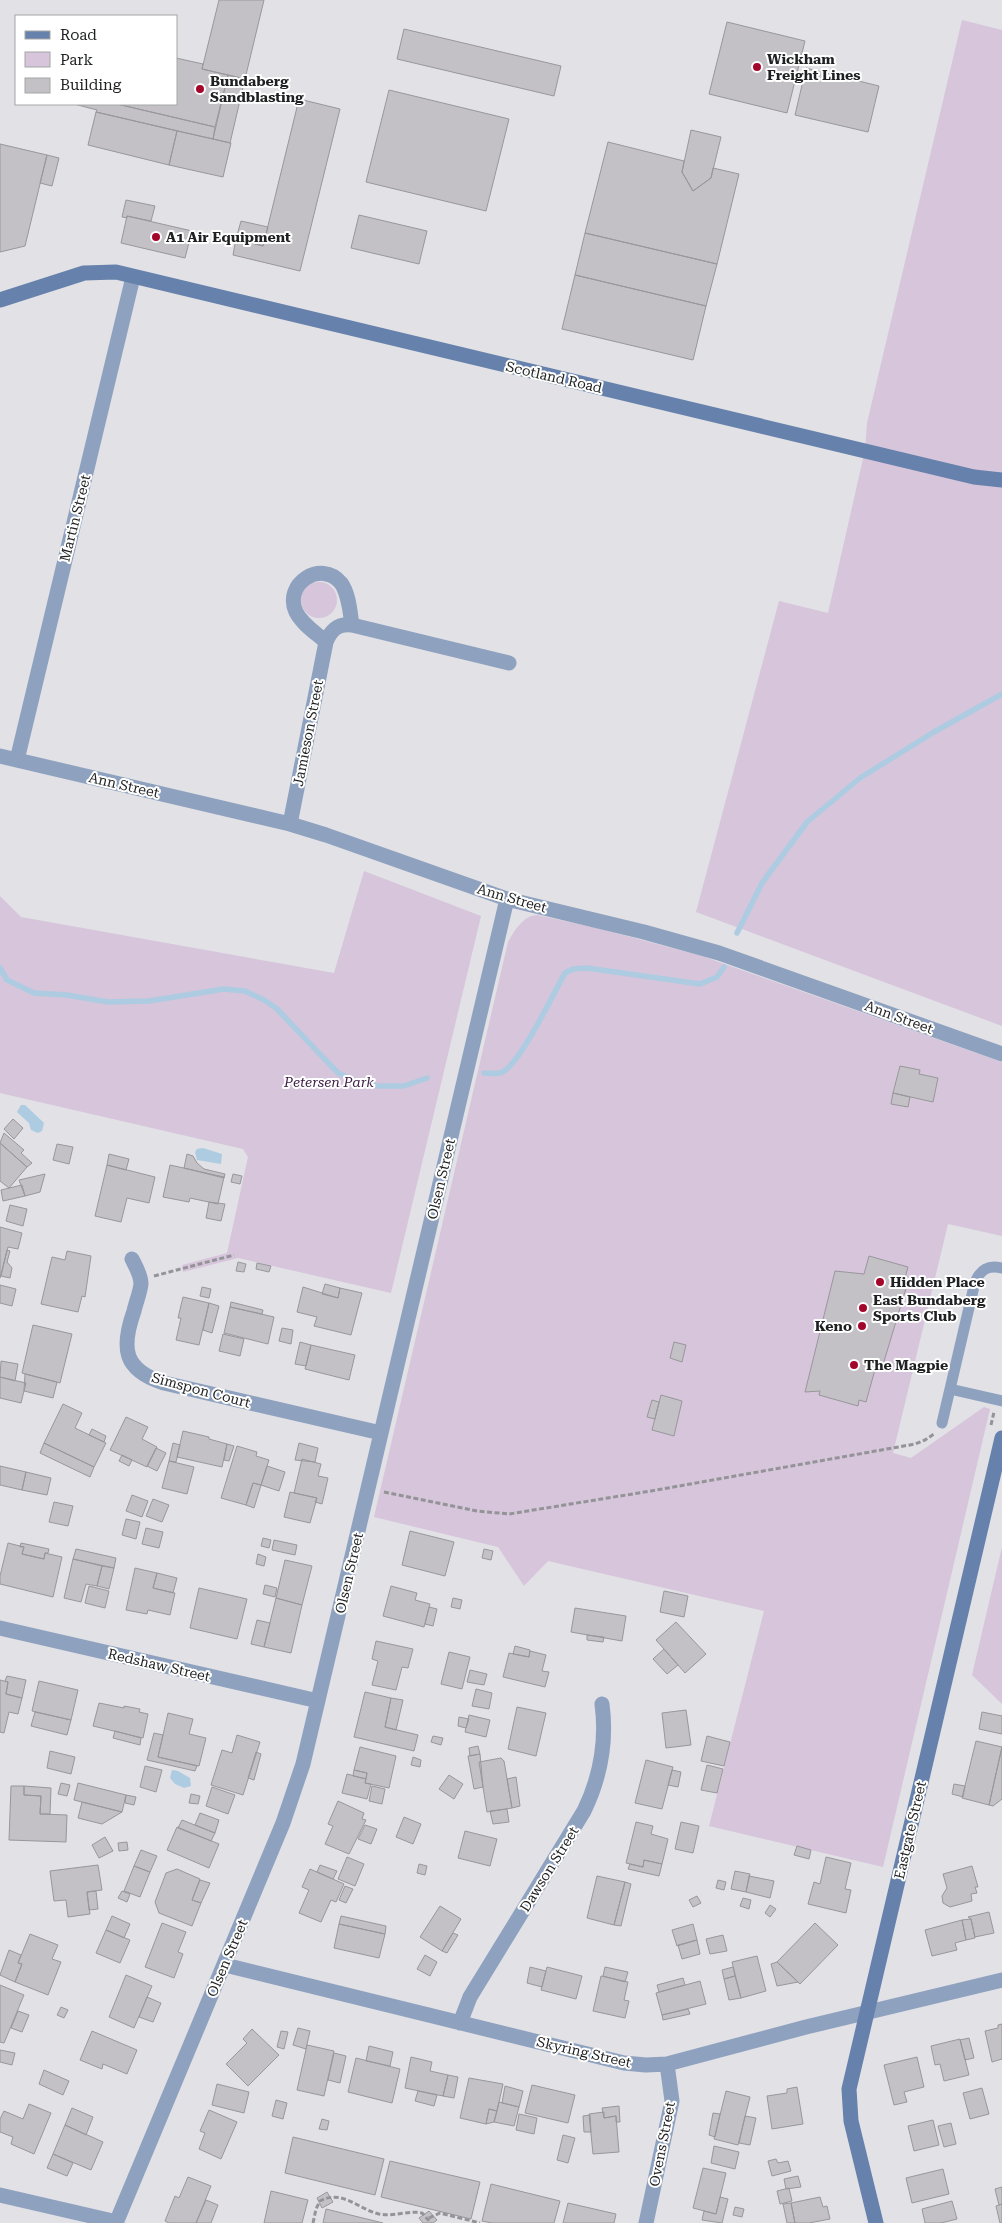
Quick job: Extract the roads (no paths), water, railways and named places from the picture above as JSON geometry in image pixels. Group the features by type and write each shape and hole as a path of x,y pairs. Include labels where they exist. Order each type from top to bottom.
{"street":[{"name":"Scotland Road","path":"0,300 84,273 106,271 974,477 1002,480"},
{"name":"Martin Street","path":"17,760 133,277"},
{"name":"Scotland Road","path":"974,477 1002,488"},
{"path":"352,624 345,590 340,582 326,574 317,573 309,575 296,588 293,596 293,606 302,621 326,642 336,628 352,624 509,663"},
{"name":"Jamieson Street","path":"290,824 326,642"},
{"name":"Ann Street","path":"0,756 290,824 507,899 644,932 719,953 1002,1054"},
{"name":"Olsen Street","path":"116,2223 283,1823 303,1764 507,899"},
{"name":"Simspon Court","path":"132,1259 140,1279 140,1291 129,1325 126,1347 133,1364 140,1372 151,1379 164,1383 381,1433"},
{"name":"Eastgate Street","path":"876,2223 854,2136 849,2104 849,2089 1002,1438"},
{"name":"Redshaw Street","path":"0,1628 318,1701"},
{"name":"Dawson Street","path":"460,2023 470,1997 584,1811 591,1796 604,1746 605,1728 602,1704"},
{"name":"Skyring Street","path":"225,1965 624,2063 646,2065 667,2064 1002,1980"},
{"name":"Ovens Street","path":"646,2223 672,2101 667,2064"},
{"path":"0,2195 116,2223"}],"lane":[{"path":"942,1423 975,1282 984,1270 990,1267 1002,1268"},
{"path":"950,1389 1002,1401"}],"water":[{"path":"21,1105 25,1105 44,1123 42,1131 38,1133 31,1130 29,1123 17,1112"},
{"path":"203,1148 222,1154 221,1164 197,1160 195,1152 197,1149"},
{"path":"172,1770 178,1771 190,1778 191,1786 184,1788 175,1784 170,1778"}],"waterway":[{"path":"737,933 762,883 807,822 860,778 934,732 1002,694"},
{"path":"484,1073 500,1073 508,1068 526,1045 565,973 573,969 587,968 700,984 717,977 724,967"},
{"path":"0,968 7,980 34,993 67,995 108,1002 149,1001 224,989 245,991 276,1008 338,1073 356,1081 378,1086 404,1086 427,1078"}],"place":[{"name":"Wickham Freight Lines","path":"757,67"},
{"name":"Bundaberg Sandblasting","path":"200,89"},
{"name":"A1 Air Equipment","path":"156,237"},
{"name":"Hidden Place","path":"880,1282"},
{"name":"East Bundaberg Sports Club","path":"863,1308"},
{"name":"Keno","path":"862,1326"},
{"name":"The Magpie","path":"854,1365"}],"park label":[{"name":"Petersen Park","path":"329,1082"}]}
